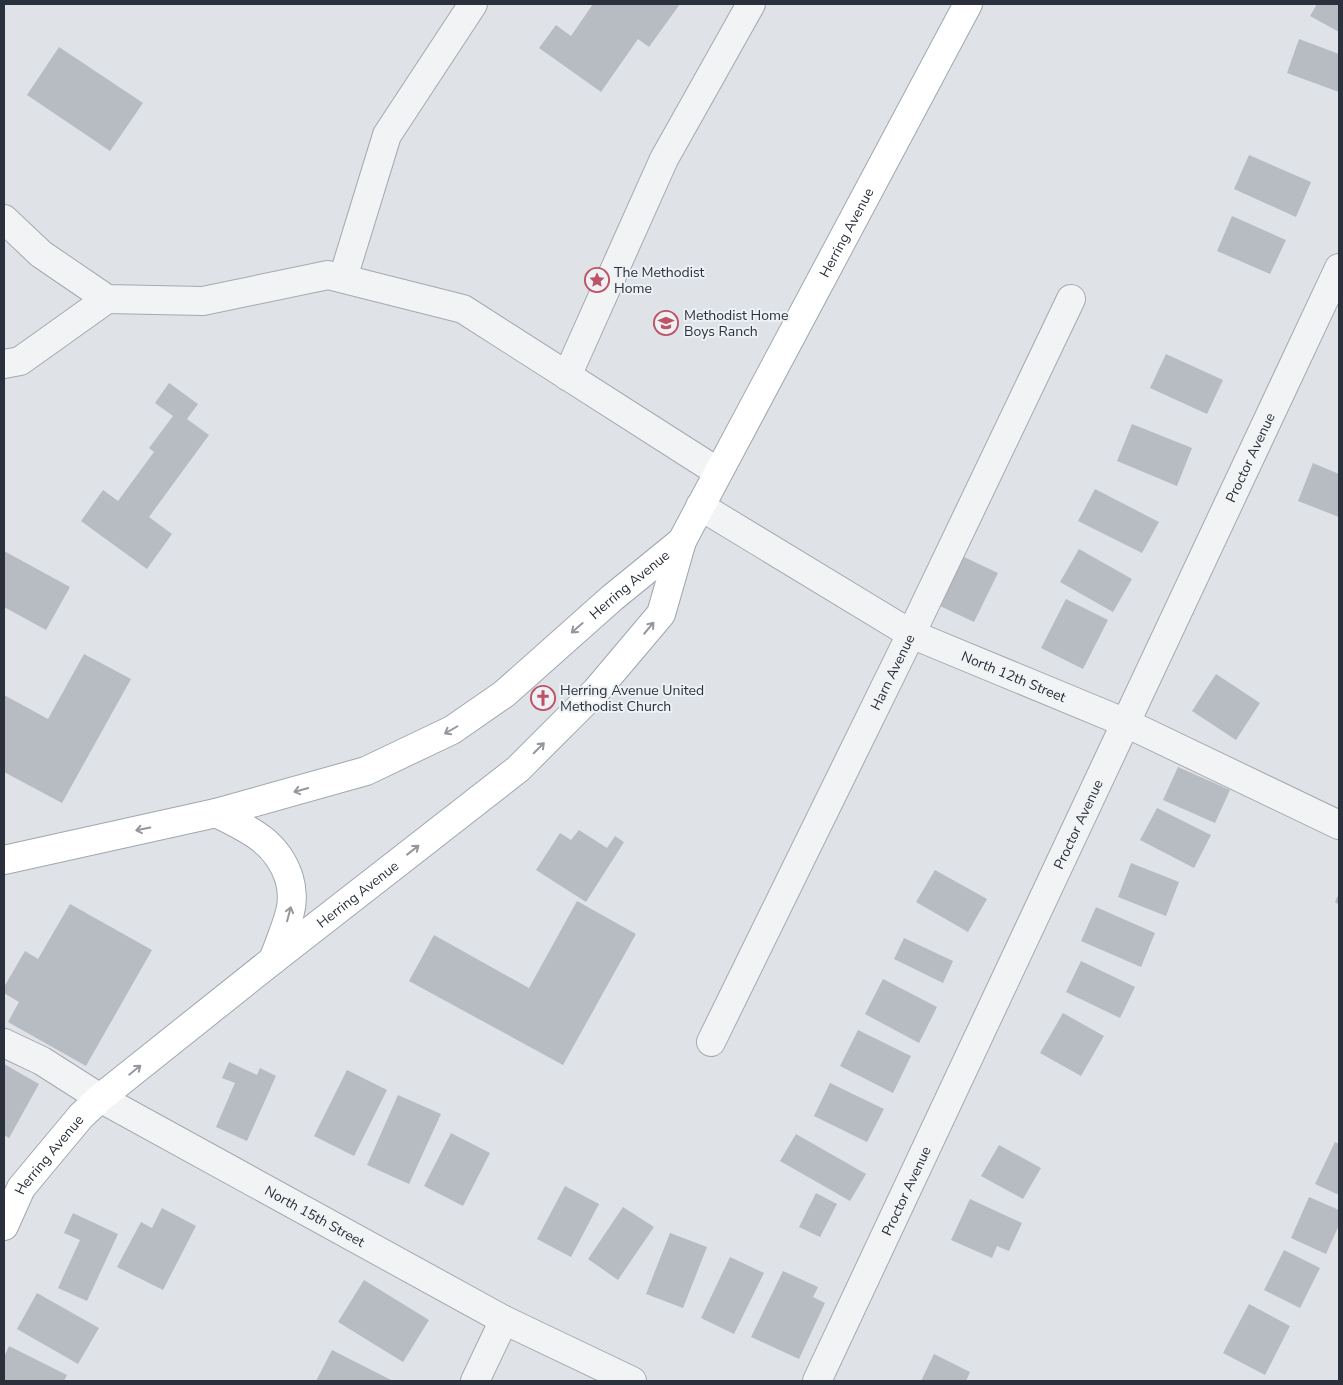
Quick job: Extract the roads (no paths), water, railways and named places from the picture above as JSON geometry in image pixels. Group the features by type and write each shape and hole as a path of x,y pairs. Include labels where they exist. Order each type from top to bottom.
{"main road":[{"name":"Herring Avenue","path":"4,1226 21,1188 81,1116 100,1098 518,769 596,691 661,614 682,541 968,4"},
{"name":"Herring Avenue","path":"4,860 216,814 366,771 452,730 504,694 612,598 682,541"},
{"path":"216,814 250,830 265,840 286,869 292,887 291,910 273,960"}],"street":[{"path":"344,278 387,135 473,4"},
{"path":"567,376 664,159 751,4"},
{"path":"4,218 41,254 106,299 203,301 328,275 463,309 718,472"},
{"name":"Proctor Avenue","path":"817,1381 1339,268"},
{"path":"4,364 20,361 106,299"},
{"name":"Harn Avenue","path":"711,1042 911,634 1071,299"},
{"name":"North 12th Street","path":"700,506 911,634 1126,724 1339,825"},
{"name":"North 15th Street","path":"4,1043 42,1061 100,1098 504,1320 632,1381"},
{"path":"475,1381 504,1320"}],"place":[{"name":"The Methodist Home","path":"597,280"},
{"name":"Methodist Home Boys Ranch","path":"666,323"},
{"name":"Herring Avenue United Methodist Church","path":"543,698"}]}
